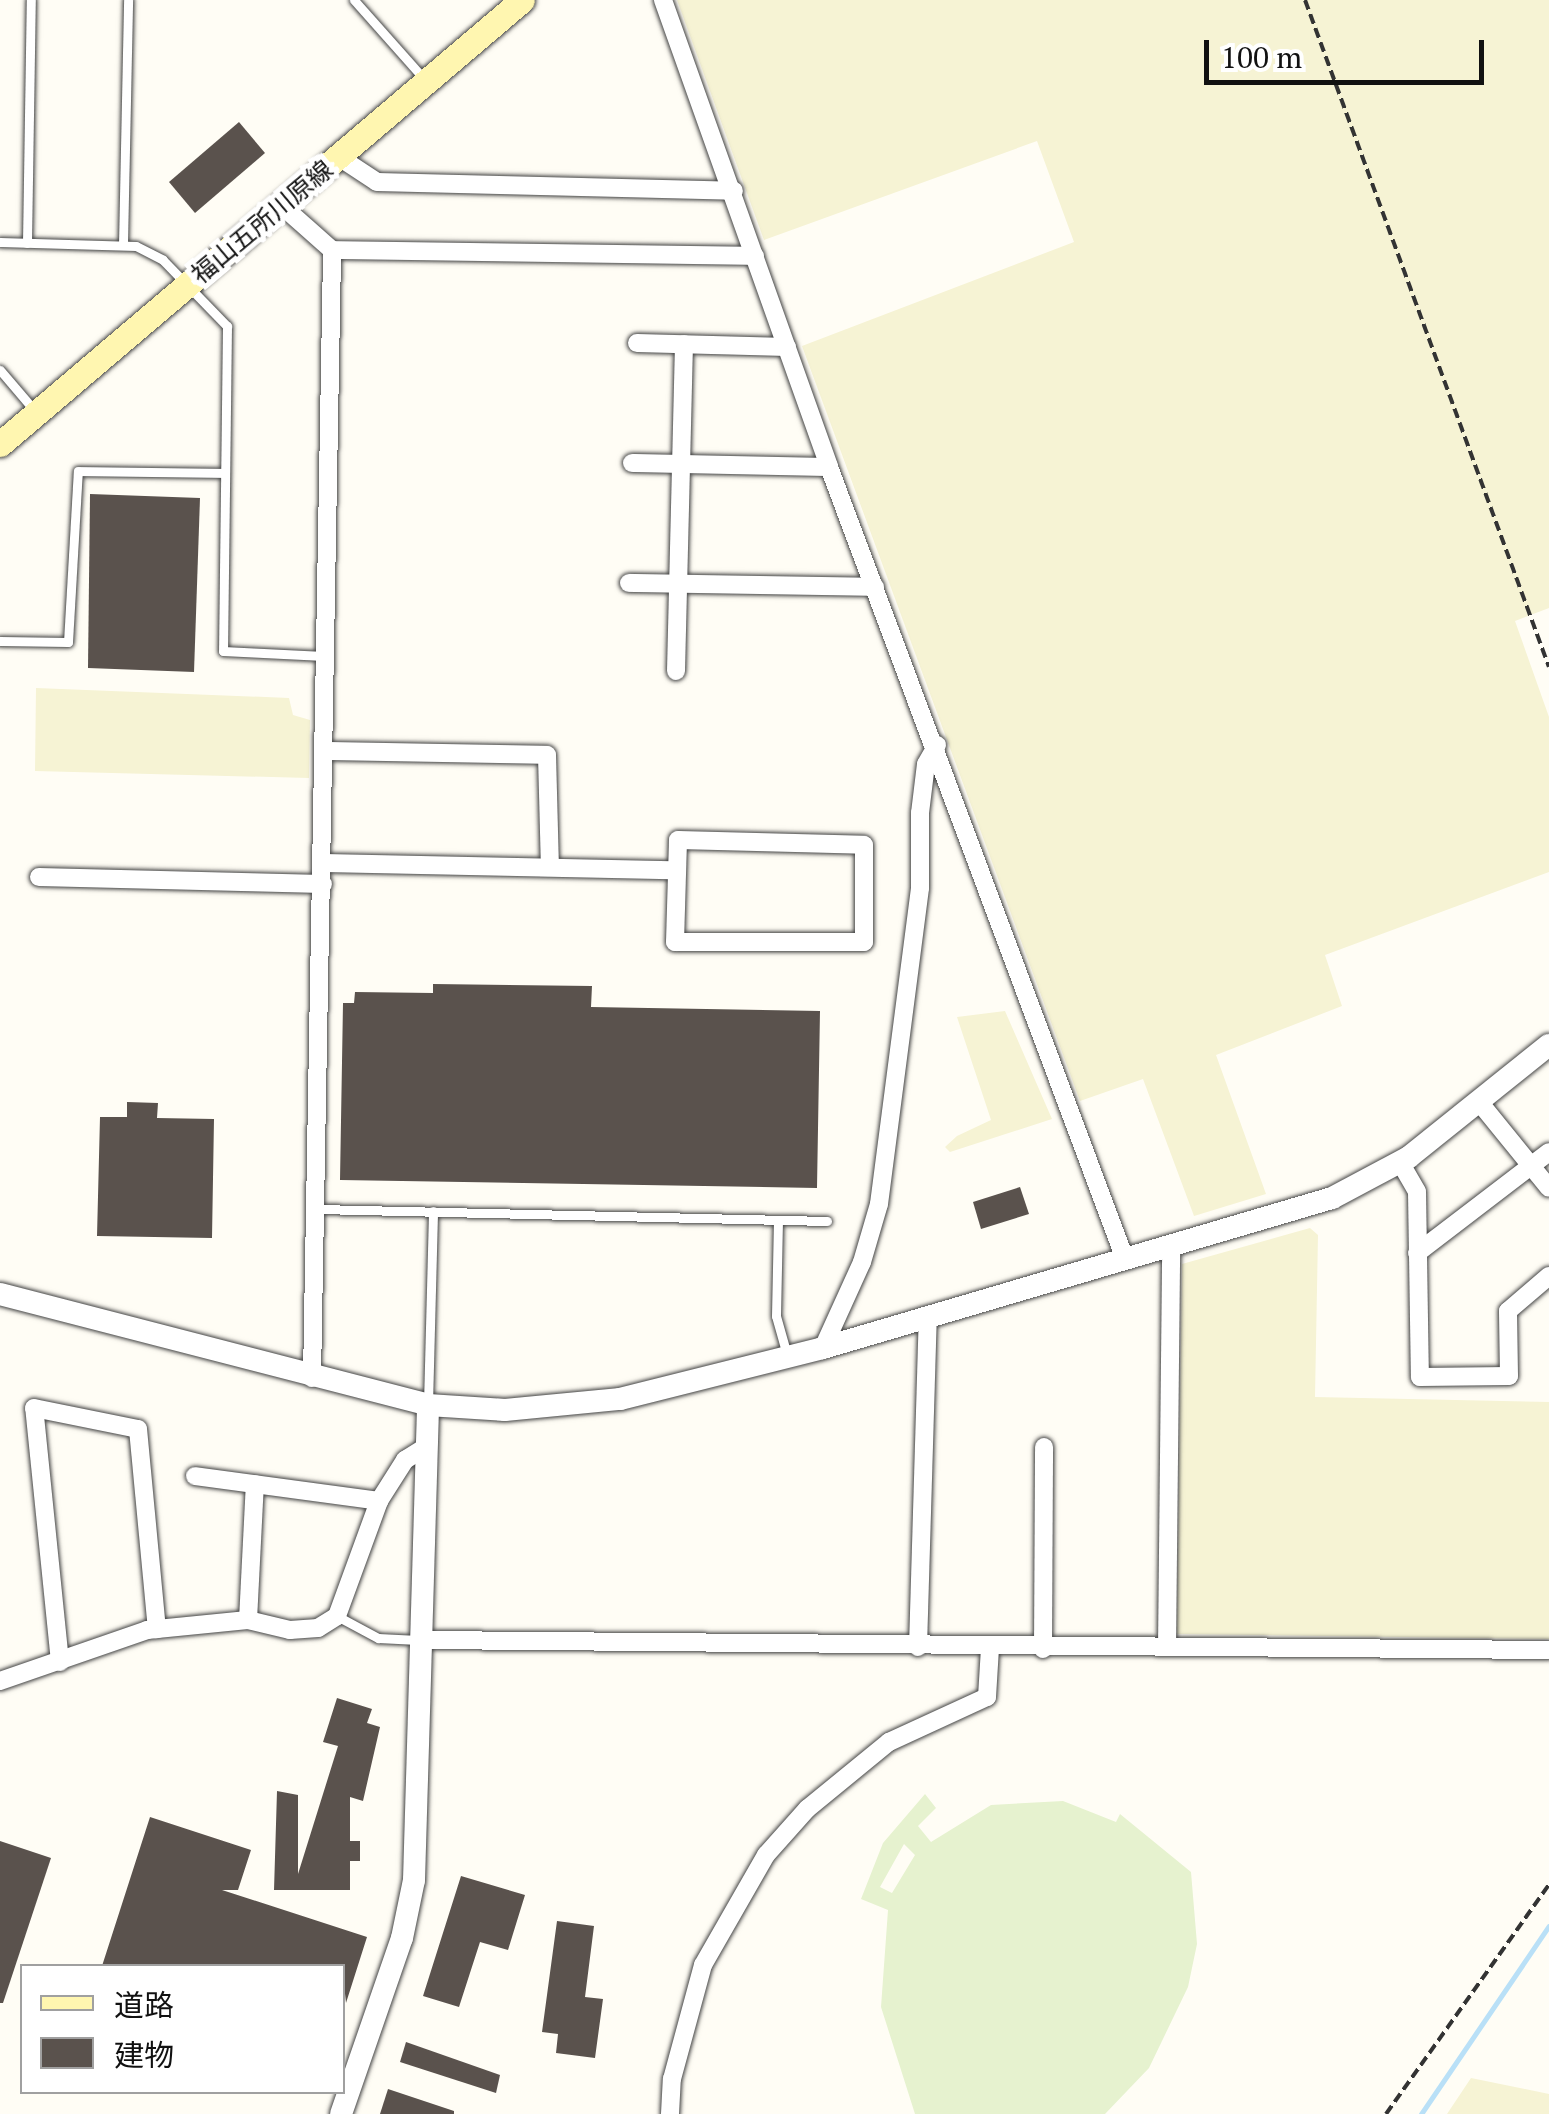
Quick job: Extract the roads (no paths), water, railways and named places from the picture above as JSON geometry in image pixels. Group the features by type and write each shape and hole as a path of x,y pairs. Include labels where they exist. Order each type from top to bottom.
{"main road":[{"name":"福山五所川原線","path":"0,444 522,0"}],"street":[{"path":"663,0 734,191 829,468 936,745 1125,1259"},
{"path":"339,157 376,182 734,191"},
{"path":"280,204 332,250 755,256"},
{"path":"312,1378 318,1209 332,250"},
{"path":"637,343 787,348"},
{"path":"676,671 684,344"},
{"path":"632,462 829,468"},
{"path":"629,582 875,588"},
{"path":"823,1348 862,1262 879,1204 920,888 922,796 936,745"},
{"path":"324,751 546,755 550,867"},
{"path":"678,840 864,845 864,942 859,947 674,942 672,870 678,840"},
{"path":"324,863 672,870"},
{"path":"40,876 323,884"},
{"path":"0,1294 312,1378 428,1404 505,1410 620,1399 823,1348 1332,1198 1400,1162 1480,1103 1549,1045"},
{"path":"1480,1103 1549,1188"},
{"path":"1417,1253 1549,1152"},
{"path":"1400,1162 1416,1192 1420,1377 1508,1376 1508,1312 1549,1276"},
{"path":"1166,1647 1171,1246"},
{"path":"918,1647 928,1315"},
{"path":"341,2114 402,1938 414,1880 428,1404"},
{"path":"60,1662 34,1408 138,1429 157,1629"},
{"path":"0,1681 157,1629 248,1620 290,1630 318,1628 337,1616 378,1501 406,1460 427,1446"},
{"path":"1043,1648 1044,1447"},
{"path":"195,1476 378,1501"},
{"path":"248,1620 255,1484"},
{"path":"424,1640 1549,1650"},
{"path":"670,2114 676,2064 703,1964 744,1888 807,1809 848,1774 934,1716 988,1697 990,1648"}],"lane":[{"path":"26,242 31,0"},
{"path":"122,244 128,0"},
{"path":"354,0 427,82"},
{"path":"0,242 122,244 150,252 227,326 223,651 324,656"},
{"path":"0,370 36,412"},
{"path":"0,640 68,642 78,471 225,473"},
{"path":"318,1209 827,1220"},
{"path":"428,1404 434,1212"},
{"path":"778,1220 776,1316 788,1357"},
{"path":"337,1616 378,1638 424,1640"}],"waterway":[{"path":"1421,2114 1549,1926"}]}
